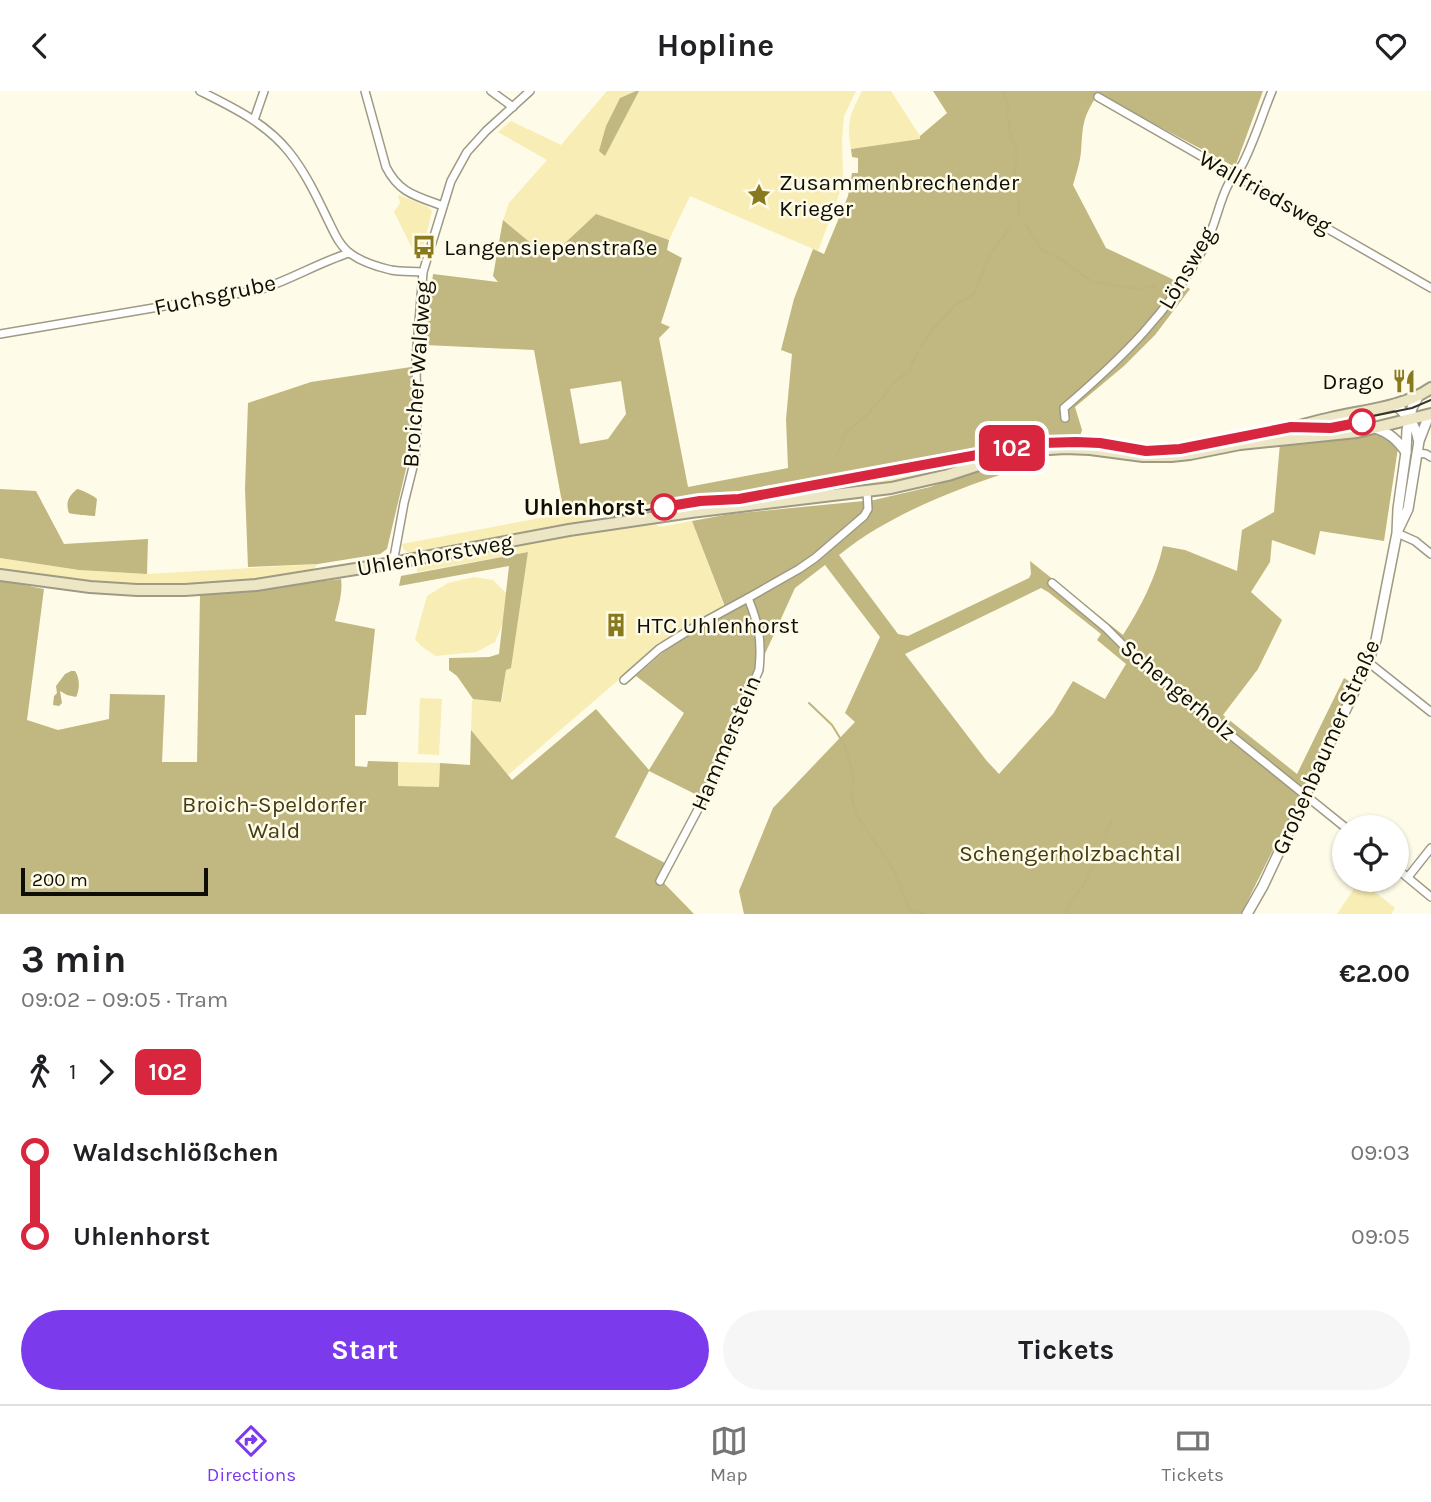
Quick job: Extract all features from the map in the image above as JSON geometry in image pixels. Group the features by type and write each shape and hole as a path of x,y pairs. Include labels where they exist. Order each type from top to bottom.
{"main road":[{"path":"1419,395 1431,388"},
{"name":"Uhlenhorstweg","path":"1240,444 1297,426 1395,404 1419,395"},
{"name":"Großenbaumer Straße","path":"1392,424 1430,414"},
{"name":"Uhlenhorstweg","path":"0,575 90,587 186,590 256,585 569,530 661,516 867,492 927,481 1009,455 1035,450 1090,449 1158,457 1240,444 1330,435 1392,424"}],"street":[{"path":"200,91 254,120 288,151 305,175 337,238 349,253 392,271 423,271"},
{"path":"254,120 264,91"},
{"path":"365,91 391,177 404,190 443,206"},
{"path":"491,91 513,107"},
{"name":"Broicher Waldweg","path":"393,563 415,459 416,360 423,271 451,181 467,152 530,91"},
{"name":"Lönsweg","path":"1065,418 1064,408 1140,338 1162,313 1196,262 1208,240 1228,184 1242,165 1272,91"},
{"name":"Wallfriedsweg","path":"1098,97 1431,288"},
{"name":"Fuchsgrube","path":"0,334 259,290 284,282 328,260 349,253"},
{"name":"Großenbaumer Straße","path":"1247,914 1263,886 1368,662 1380,621 1397,533 1407,430 1412,408 1419,395"},
{"path":"1395,404 1410,420 1418,433 1419,441"},
{"name":"Großenbaumer Straße","path":"1397,533 1408,509 1419,441 1430,414"},
{"path":"1375,428 1395,438 1406,452"},
{"path":"1417,453 1431,457"},
{"path":"624,680 659,649 815,558 864,516 868,509 867,492"},
{"path":"1397,533 1415,541 1431,554"},
{"name":"Schengerholz","path":"1052,583 1106,628 1140,662 1332,816"},
{"name":"Hammerstein","path":"660,881 704,798 759,670 761,633 748,598"},
{"path":"1368,662 1431,712"},
{"path":"1409,876 1431,848"},
{"path":"1409,878 1431,897"}],"shaded area":[{"path":"607,91 636,91 620,98 606,126 600,150 605,155 639,91 856,91 844,116 840,192 818,251 690,196 669,240 596,214 549,258 503,220 509,203 547,160 498,132 511,121 561,145"},
{"path":"862,91 891,91 921,139 851,149 850,119"},
{"path":"399,195 432,211 421,257 416,256 394,212 400,203"},
{"path":"1000,453 908,479 869,486 792,493"},
{"path":"77,489 97,499 95,516 69,513 68,499"},
{"path":"583,510 592,519 607,520 411,553 403,548 402,544"},
{"path":"692,521 724,606 658,646 508,775 471,730 472,702 473,699 502,702 506,670 511,667 528,552 417,572 417,565 518,544 652,522 660,527"},
{"path":"0,558 79,570 147,574 318,564 306,573 262,579 131,585 66,580 0,570"},
{"path":"474,577 493,580 506,593 503,623 495,642 476,652 436,656 415,639 427,596 448,583"},
{"path":"75,671 79,680 76,697 60,691 62,703 59,706 53,705 56,686 65,674"},
{"path":"420,698 442,699 439,755 418,754"},
{"path":"398,762 440,763 439,787 397,786"},
{"path":"1352,892 1375,892 1395,908 1391,914 1337,914"}],"green space":[{"path":"639,91 605,156 599,151 606,126 620,98"},
{"path":"933,91 1263,91 1235,167 1098,94 1089,109 1084,122 1073,185 1106,248 1190,289 1155,335 1124,366 1075,407 1082,430 1080,436 1026,438 721,496 697,496 588,515 583,510 564,513 534,350 425,345 433,274 498,282 493,276 503,220 549,258 596,214 669,240 667,250 682,258 661,323 670,327 659,338 688,487 788,468 786,419 792,354 781,350 794,299 813,249 824,254 848,196 852,173 858,173 858,158 852,157 851,149 920,139 920,136 947,113","holes":["621,381 626,414 608,439 580,444 570,389"]},
{"path":"411,367 412,421 406,469 387,549 380,554 318,564 248,567 245,489 248,403 311,382"},
{"path":"1374,432 1384,434 1398,448 1384,541 1320,531 1315,555 1272,540 1270,562 1251,592 1282,620 1258,669 1223,715 1297,774 1344,678 1355,685 1241,914 744,914 739,891 773,808 855,722 845,713 880,637 825,565 795,588 764,656 758,655 752,680 701,797 649,771 615,837 667,864 660,879 694,914 0,914 0,580 44,589 27,720 58,730 109,719 110,694 165,695 162,762 197,762 200,595 341,579 341,595 335,621 375,629 366,715 355,715 355,766 367,767 368,761 398,762 398,786 439,787 440,763 470,765 471,730 512,780 596,709 649,770 684,713 636,676 669,647 727,612 692,521 730,514 874,500 930,487 1004,460 1008,472 919,506 877,528 839,555 898,634 908,636 1029,578 1030,561 1123,635 1147,592 1163,546 1185,550 1237,571 1242,530 1274,512 1280,443","holes":["1041,588 1101,634 1097,640 1126,664 1105,699 1073,681 1053,714 999,774 905,654"]},
{"path":"0,489 36,491 64,544 148,539 147,574 79,570 0,558"},
{"path":"528,552 511,668 506,670 501,702 473,699 457,676 449,670 449,658 489,657 499,654 509,566 399,586 401,576"}],"waterway":[{"path":"1003,91 1008,106 1009,130 1017,152 1014,179 1020,207 1018,215"},
{"path":"1025,224 1042,250 1093,282 1137,289 1156,286"},
{"path":"921,347 932,330 956,304 974,294 989,256 1011,226"},
{"path":"837,456 846,432 866,416 894,382 909,371 917,353"},
{"path":"809,703 832,725 845,746 853,774 852,800 858,817 894,870 909,909 924,914"},
{"path":"1065,914 1085,883 1112,820"}],"tram line":[{"path":"615,516 1029,442 1077,439 1146,447 1180,446 1292,424 1339,423 1412,408 1431,400"},
{"name":"102","path":"664,507 788,491 1042,443 1100,443 1146,451 1180,449 1291,427 1331,428 1362,422"}],"place":[{"name":"Zusammenbrechender Krieger","path":"759,195"},
{"name":"Langensiepenstraße","path":"424,247"},
{"name":"Drago","path":"1404,381"},
{"name":"Uhlenhorst","path":"664,507"},
{"name":"HTC Uhlenhorst","path":"616,625"}],"park label":[{"name":"Broich-Speldorfer Wald","path":"274,817"},
{"name":"Schengerholzbachtal","path":"1070,853"}]}
